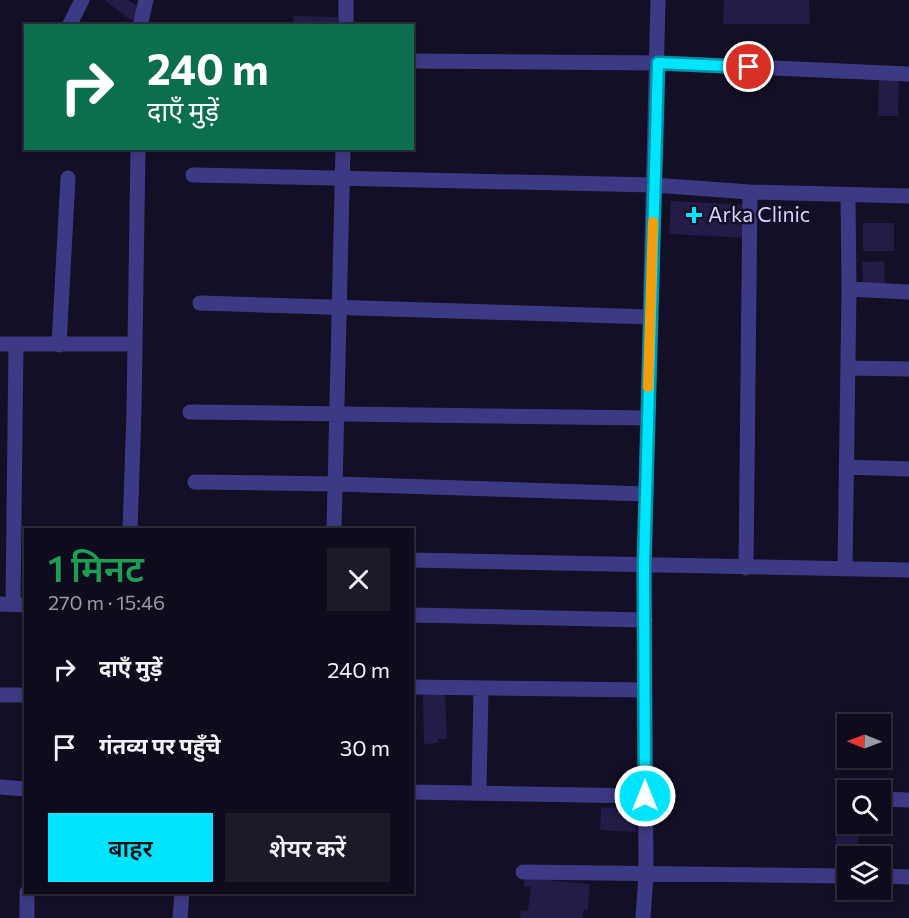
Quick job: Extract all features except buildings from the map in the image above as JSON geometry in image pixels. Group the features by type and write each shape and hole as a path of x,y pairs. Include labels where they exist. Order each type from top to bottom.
{"street":[{"path":"70,24 82,0"},
{"path":"140,24 146,0"},
{"path":"346,0 346,24"},
{"path":"643,918 646,874 644,566 658,0"},
{"path":"414,61 658,63 909,74"},
{"path":"130,528 138,150"},
{"path":"334,528 343,150"},
{"path":"193,175 653,185 750,192 909,196"},
{"path":"59,345 69,178"},
{"path":"746,568 750,192"},
{"path":"845,569 848,195"},
{"path":"849,289 909,292"},
{"path":"200,303 651,317"},
{"path":"0,344 134,344"},
{"path":"13,604 16,344"},
{"path":"848,368 909,369"},
{"path":"190,412 338,412 647,418"},
{"path":"846,467 909,469"},
{"path":"195,482 646,494"},
{"path":"414,561 909,570"},
{"path":"414,615 645,620"},
{"path":"414,687 644,690"},
{"path":"479,792 481,688"},
{"path":"0,695 24,695"},
{"path":"0,787 24,789"},
{"path":"414,792 645,796"},
{"path":"891,799 909,800"},
{"path":"523,872 837,876"},
{"path":"891,876 909,877"},
{"path":"27,894 27,918"},
{"path":"180,918 182,894"}],"slow traffic":[{"path":"648,387 653,222"}],"place":[{"name":"Arka Clinic","path":"694,215"}],"route":[{"path":"645,796 644,566 658,63 749,67"}]}
